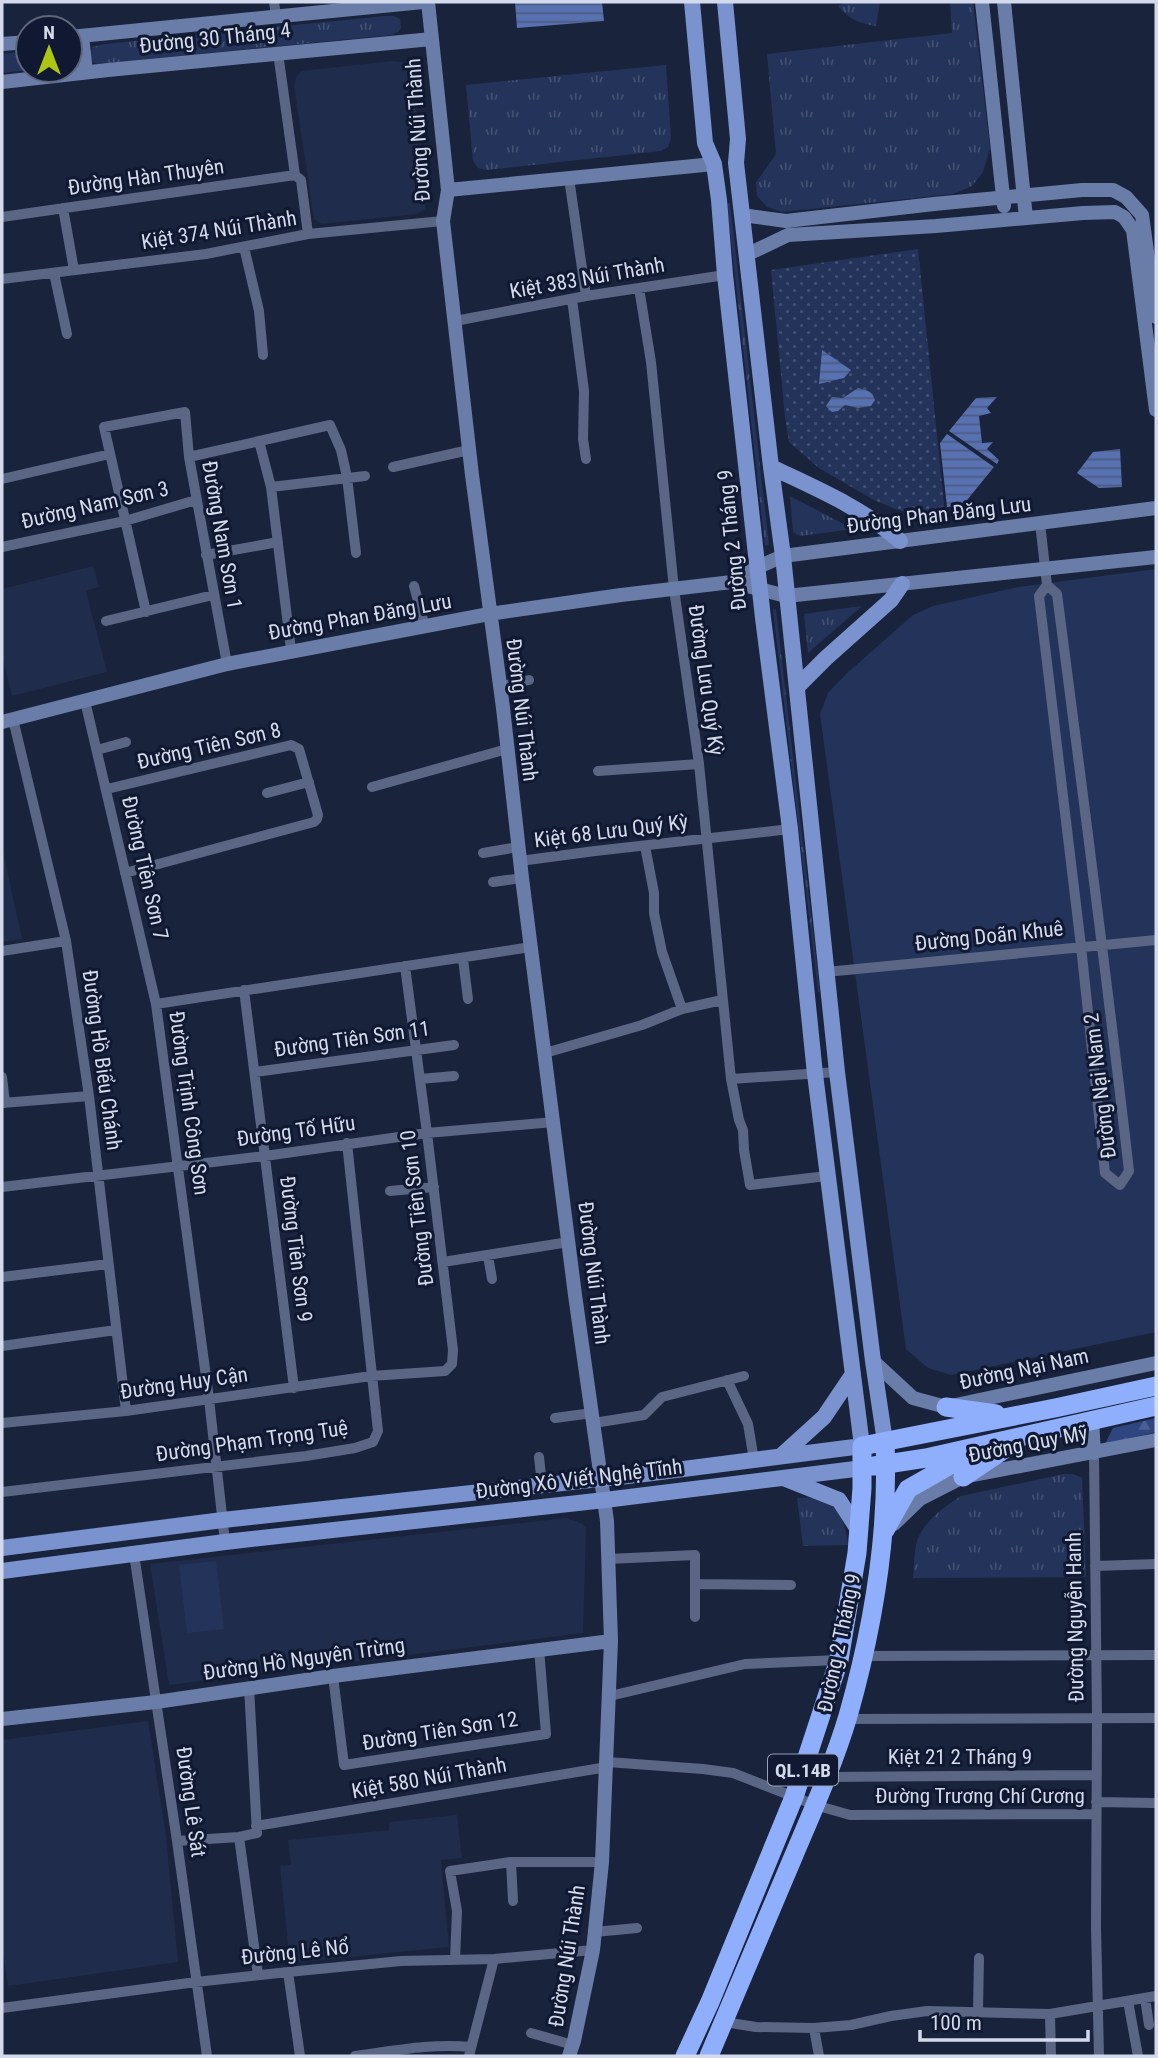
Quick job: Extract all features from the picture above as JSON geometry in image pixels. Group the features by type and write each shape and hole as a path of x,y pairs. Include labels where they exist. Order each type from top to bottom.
{"highway":[{"path":"1117,1394 1156,1373"},
{"name":"Đường Xô Viết Nghệ Tĩnh","path":"862,1446 1156,1386"},
{"name":"Đường Xô Viết Nghệ Tĩnh","path":"863,1468 1021,1438 1156,1406"},
{"path":"946,1407 1011,1416"},
{"path":"963,1477 1021,1438"},
{"name":"QL.14B","path":"885,1442 886,1465"},
{"path":"883,1535 908,1489 986,1444"},
{"name":"QL.14B","path":"862,1446 863,1468"},
{"name":"Đường 2 Tháng 9","path":"709,2056 815,1805 847,1719 873,1609 883,1535 886,1465"},
{"name":"Đường 2 Tháng 9","path":"685,2056 794,1797 839,1660 859,1531 863,1468"}],"main road":[{"name":"Đường 2 Tháng 9","path":"692,2 705,143 714,164 815,1074 862,1446"},
{"path":"725,2 738,139 736,163 746,255 783,556 837,1072 885,1442"},
{"path":"714,164 736,163"},
{"path":"771,467 831,496 883,526 900,541"},
{"path":"797,687 891,600 902,584"},
{"path":"781,1456 824,1417 853,1374"},
{"name":"Đường Xô Viết Nghệ Tĩnh","path":"2,1548 223,1520 602,1479 862,1446"},
{"name":"Đường Xô Viết Nghệ Tĩnh","path":"2,1572 225,1542 863,1468"},
{"path":"784,1479 839,1500 859,1531"}],"street":[{"name":"Đường 30 Tháng 4","path":"84,35 275,9 426,2"},
{"name":"Đường Núi Thành","path":"426,2 448,190 443,221 469,450 569,1242 605,1500 611,1641 602,1862 593,1950 571,2051"},
{"path":"982,2 1005,220"},
{"path":"1004,2 1026,218"},
{"name":"Đường 30 Tháng 4","path":"2,82 432,39"},
{"path":"278,53 295,175 301,180 308,234"},
{"path":"989,65 1011,62"},
{"path":"84,65 86,72"},
{"path":"448,190 714,164"},
{"name":"Đường Hàn Thuyên","path":"2,217 295,175"},
{"path":"569,178 586,296"},
{"path":"743,215 786,221 1082,190 1113,190 1126,197 1142,215 1156,317"},
{"path":"63,208 74,270"},
{"path":"746,255 788,235 1115,212 1124,217 1133,230 1156,410"},
{"name":"Kiệt 374 Núi Thành","path":"2,279 206,254 308,234 443,221"},
{"path":"244,247 259,311 263,355"},
{"path":"54,273 67,334"},
{"name":"Kiệt 383 Núi Thành","path":"455,321 586,296 725,275"},
{"name":"Đường Lưu Quý Kỳ","path":"639,288 651,362 674,589 699,764 731,1079 743,1130 750,1185 827,1175"},
{"path":"572,299 584,391 583,439 586,458"},
{"name":"Đường Nam Sơn 1","path":"110,454 104,427 185,412 189,457 205,555 227,664"},
{"path":"189,457 330,425 341,450 347,477 356,554"},
{"path":"259,441 271,487 291,650"},
{"path":"393,467 469,450"},
{"path":"2,479 110,454 146,612"},
{"path":"271,487 365,476"},
{"name":"Đường Nam Sơn 3","path":"2,547 125,521 196,500"},
{"name":"Đường Phan Đăng Lưu","path":"732,582 783,556 1156,508"},
{"name":"Đường Nại Nam 2","path":"1040,523 1047,585 1039,596 1105,1173 1120,1185 1129,1171 1102,944 1058,594 1047,585"},
{"path":"205,555 278,542"},
{"name":"Đường Phan Đăng Lưu","path":"7,720 227,664 489,614 732,582 786,596 1156,558"},
{"path":"414,586 425,627"},
{"path":"106,621 213,595"},
{"path":"499,687 530,680"},
{"name":"Đường Tiên Sơn 7","path":"85,701 156,1004"},
{"name":"Đường Hồ Biểu Chánh","path":"7,720 66,941 89,1096 126,1411"},
{"path":"97,750 126,742"},
{"name":"Đường Tiên Sơn 8","path":"107,789 291,745 299,749 318,815 314,822 125,873"},
{"path":"372,787 507,749"},
{"path":"598,771 699,764"},
{"path":"267,793 309,782"},
{"name":"Kiệt 68 Lưu Quý Kỳ","path":"483,853 519,854 646,846 790,830"},
{"path":"646,846 662,952 682,1009"},
{"path":"493,882 522,878"},
{"name":"Đường Doãn Khuê","path":"826,972 1156,940"},
{"path":"2,951 66,941"},
{"name":"Đường Trịnh Công Sơn","path":"225,1542 209,1399 156,1004 531,947"},
{"path":"463,959 468,999"},
{"name":"Đường Tiên Sơn 10","path":"371,1376 444,1371 452,1364 453,1350 443,1262 405,966"},
{"name":"Đường Tiên Sơn 9","path":"244,990 294,1388"},
{"path":"545,1053 642,1025 682,1009 722,1000"},
{"name":"Đường Tiên Sơn 11","path":"256,1073 454,1045"},
{"path":"731,1079 837,1072"},
{"path":"420,1079 454,1076"},
{"path":"2,1077 4,1103 89,1096"},
{"name":"Đường Tố Hữu","path":"2,1188 427,1133 554,1122"},
{"name":"Đường Phạm Trọng Tuệ","path":"2,1492 306,1456 355,1448 373,1442 378,1430 347,1143"},
{"path":"390,1191 434,1186"},
{"path":"443,1262 569,1242"},
{"path":"488,1256 492,1279"},
{"path":"2,1277 108,1264"},
{"path":"2,1346 116,1330"},
{"name":"Đường Nại Nam","path":"873,1361 913,1398 946,1407 1156,1363"},
{"name":"Đường Huy Cận","path":"2,1423 126,1411 371,1376"},
{"path":"555,1418 644,1415 662,1396 744,1376"},
{"path":"727,1380 748,1424 754,1460"},
{"name":"Đường Nguyễn Hanh","path":"1092,1420 1097,1655 1095,1808"},
{"name":"Đường Quy Mỹ","path":"883,1535 920,1499 963,1477 1156,1440"},
{"path":"539,1457 542,1485"},
{"name":"Đường Lê Sát","path":"134,1554 207,2056"},
{"path":"608,1559 695,1555 695,1617"},
{"path":"1095,1566 1156,1563"},
{"path":"696,1584 792,1585"},
{"name":"Đường Hồ Nguyên Trừng","path":"2,1719 156,1702 249,1687 611,1641"},
{"name":"Đường Tiên Sơn 12","path":"333,1676 344,1765 546,1734 539,1649"},
{"path":"864,1656 1156,1655"},
{"path":"610,1696 745,1664 839,1660"},
{"path":"177,1840 239,1837 257,1833 249,1687"},
{"path":"847,1719 1156,1718"},
{"name":"Kiệt 580 Núi Thành","path":"256,1826 608,1764 733,1773 794,1797"},
{"name":"Kiệt 21 2 Tháng 9","path":"826,1777 1096,1775"},
{"name":"Đường Trương Chí Cương","path":"794,1797 850,1815 1095,1808 1099,2056"},
{"path":"1095,1808 1156,1803"},
{"path":"239,1837 258,1975"},
{"name":"Đường Núi Thành","path":"455,1960 457,1912 450,1871 511,1862 602,1862"},
{"path":"511,1862 513,1901"},
{"path":"595,1932 637,1928"},
{"name":"Đường Lê Nổ","path":"2,2008 288,1972 401,1961 494,1959 593,1950"},
{"path":"978,2012 979,1958"},
{"path":"355,2056 453,2045 470,2052 494,1959"},
{"path":"288,1972 300,2056"},
{"path":"724,2022 756,2027 814,2028 851,2025 927,2011 1050,2014 1150,1997 1149,2025"},
{"path":"1128,2001 1138,2056"},
{"path":"1050,2014 1051,2056"},
{"path":"814,2028 819,2056"},
{"path":"531,2032 571,2051"}],"shaded area":[{"path":"515,2 602,2 604,21 517,28"},
{"path":"402,62 413,77 425,209 417,214 322,224 314,219 294,86 296,78 301,71"},
{"path":"822,350 851,370 844,378 819,384"},
{"path":"858,388 867,390 872,395 875,400 871,406 858,408 845,405 832,412 826,406 832,397 843,398"},
{"path":"997,397 987,408 991,413 979,416 982,443 993,442 987,449 999,460 997,464 949,431 976,398"},
{"path":"947,434 994,467 963,505 947,507 940,443"},
{"path":"1120,449 1122,487 1099,488 1077,473 1093,452"},
{"path":"93,566 99,587 86,591 107,672 12,696 2,656 2,589"},
{"path":"2,847 22,939 2,942"},
{"path":"566,1518 581,1523 586,1528 583,1633 169,1685 150,1564"},
{"path":"148,1721 166,1836 178,1962 8,1986 2,1944 2,1740"},
{"path":"457,1815 462,1858 441,1860 449,1947 290,1963 280,1866 291,1865 288,1840 389,1830 389,1822"}],"green space":[{"path":"845,2 880,2 876,26 850,18 838,6"},
{"path":"950,2 973,2 990,148 983,172 972,186 953,194 782,212 767,207 757,196 756,183 776,154 767,54 952,33"},
{"path":"386,16 400,19 401,28 398,32 391,35 98,64 90,57 92,47 104,44"},
{"path":"14,53 14,72 2,73 2,54"},
{"path":"666,65 671,138 668,147 661,151 487,170 478,168 473,161 466,85"},
{"path":"730,203 769,545 765,546 727,204"},
{"path":"918,249 945,514 912,514 895,509 872,499 819,468 789,442 785,417 771,270"},
{"path":"790,496 853,529 800,536 793,532"},
{"path":"1156,569 1156,1332 951,1375 928,1368 906,1349 820,714 828,693 846,674 913,615 933,606 1018,587"},
{"path":"862,606 808,653 804,614"},
{"path":"776,609 820,992 773,610"},
{"path":"1156,1418 1156,1432 1105,1444 1113,1428"},
{"path":"1074,1474 1082,1478 1086,1577 913,1578 915,1549 919,1537 934,1516 954,1500 961,1496"},
{"path":"818,1497 832,1505 841,1516 848,1545 803,1546 797,1498"},
{"path":"216,1561 224,1629 187,1633 179,1565"}]}
